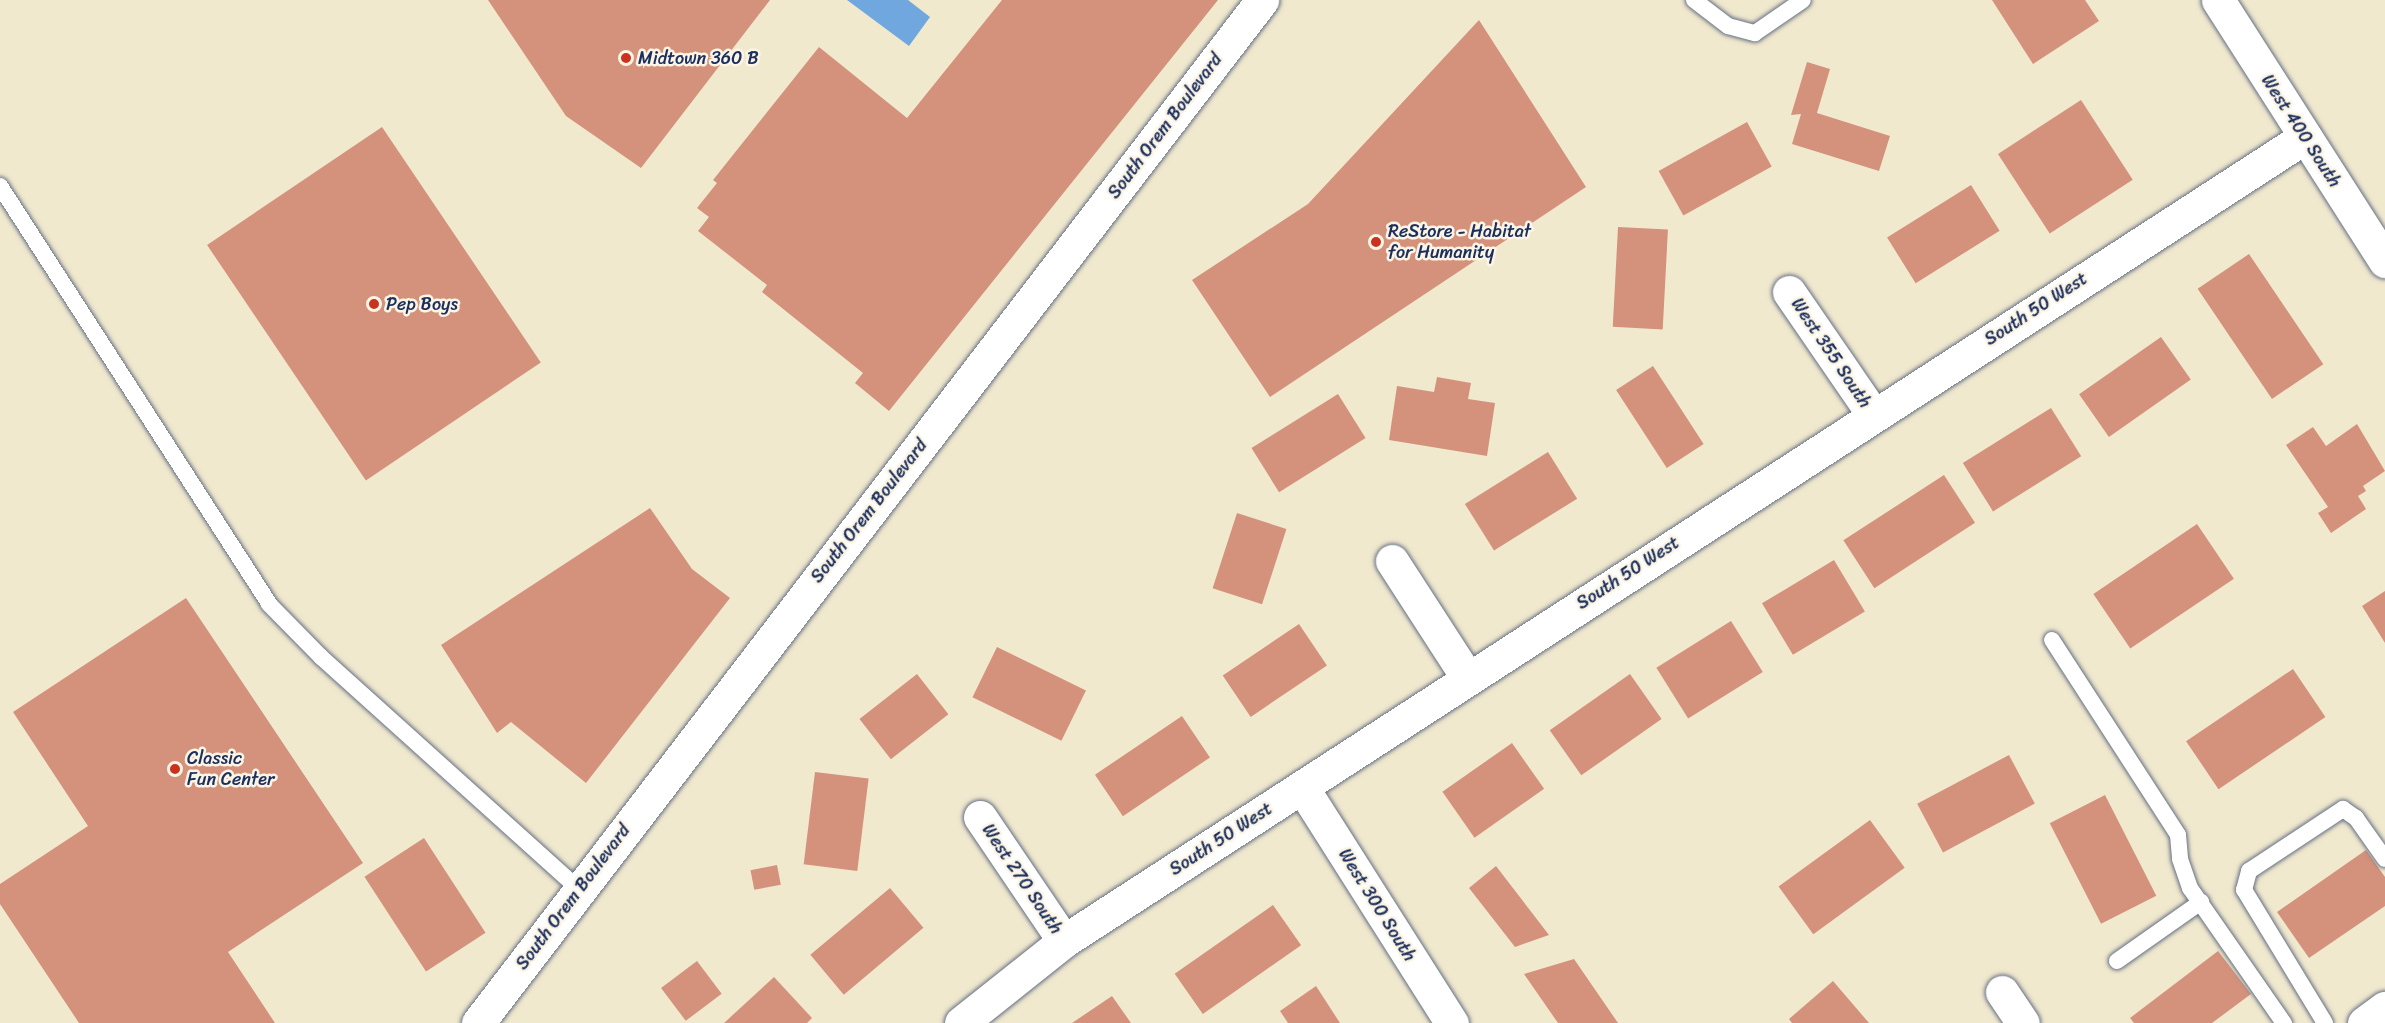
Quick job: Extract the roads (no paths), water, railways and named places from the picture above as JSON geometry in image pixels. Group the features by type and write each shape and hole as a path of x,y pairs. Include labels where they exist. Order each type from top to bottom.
{"street":[{"name":"South Orem Boulevard","path":"478,1023 578,888 1262,0"},
{"name":"West 400 South","path":"2218,0 2385,261"},
{"name":"South 50 West","path":"962,1023 1064,941 1467,677 2305,137"},
{"name":"West 355 South","path":"1789,292 1873,414"},
{"path":"1392,561 1467,677"},
{"name":"West 300 South","path":"1302,787 1452,1023"},
{"name":"West 270 South","path":"980,817 1064,941"},
{"path":"2002,992 2023,1023"},
{"path":"2364,1023 2385,1008"}],"lane":[{"path":"1694,0 1728,27 1755,33 1803,0"},
{"path":"0,186 269,604 321,657 578,888"},
{"path":"2052,640 2178,835 2180,859 2190,888 2284,1023"},
{"path":"2325,1023 2244,890 2249,871 2343,809 2356,818 2385,859"},
{"path":"2116,961 2201,902"}],"water":[{"path":"847,0 908,0 930,17 909,46"}],"place":[{"name":"Midtown 360 B","path":"626,58"},
{"name":"ReStore - Habitat for Humanity","path":"1376,242"},
{"name":"Pep Boys","path":"374,304"},
{"name":"Classic Fun Center","path":"175,769"}]}
